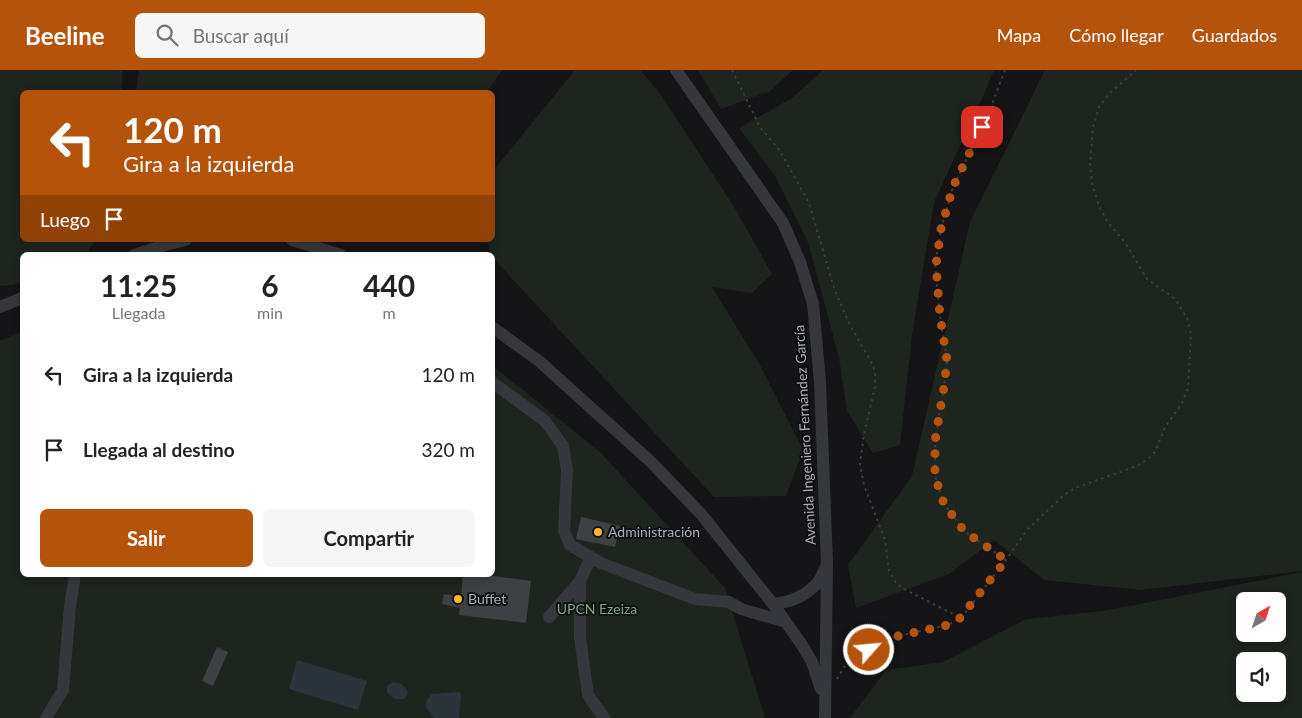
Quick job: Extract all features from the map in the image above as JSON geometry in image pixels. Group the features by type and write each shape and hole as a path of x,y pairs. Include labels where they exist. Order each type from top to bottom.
{"street":[{"name":"Avenida Ingeniero Fernández García","path":"676,70 783,223 800,262 813,304 820,382 827,564 825,718"},
{"path":"144,252 178,242"},
{"path":"299,242 331,252"},
{"path":"0,307 20,299"},
{"path":"495,329 539,361 651,462 701,514 786,622 812,662 824,701"},
{"path":"495,384 545,421 563,446 568,470 564,531 570,545 601,563 695,599 729,602 741,609 786,622"},
{"path":"550,617 580,581 591,557"},
{"path":"773,604 789,602 806,594 819,580 827,564"},
{"path":"46,718 63,690 70,606 75,577"},
{"path":"580,581 580,638 588,695 604,718"}],"path":[{"path":"732,70 760,127 780,151 809,203 835,291 850,325 873,364 875,387 864,434 860,464 864,485 885,540 889,571 896,583 904,589 960,618"},
{"path":"1005,70 989,112 953,187 941,229 936,265 940,316 947,360 935,441 935,476 944,504 964,531 1006,560"},
{"path":"834,684 844,667 856,656 894,637 948,625 960,618 1027,530 1064,495 1075,488 1137,466 1147,460 1155,452 1166,427 1182,403 1188,388 1191,334 1187,318 1175,299 1147,279 1126,244 1107,221 1099,206 1092,183 1090,165 1093,127 1100,107 1108,95 1136,70"}],"green space":[{"path":"0,70 123,70 121,90 20,90 20,242 94,242 88,252 20,252 20,282 14,285 0,286"},
{"path":"139,70 502,70 488,90 136,90"},
{"path":"575,70 640,70 659,92 736,210 772,274 752,293 712,287 760,365 803,450 786,496 714,497 495,260 495,252 491,252 487,242 495,242 495,169"},
{"path":"698,70 793,70 770,91 721,109"},
{"path":"823,70 994,70 934,202 912,335 900,445 873,453 847,411 839,358 808,242 775,176 739,128 792,98"},
{"path":"1045,70 1302,70 1302,571 1141,590 1044,580 994,540 949,574 856,608 848,565 912,476 970,222"},
{"name":"UPCN Ezeiza","path":"20,333 20,577 495,577 495,368 600,452 725,588 765,718 0,718 0,341"},
{"path":"1302,572 1302,718 850,718 886,670 943,662 1026,619 1104,611"}],"shaded area":[{"path":"297,660 367,681 358,710 289,689"},
{"path":"393,682 406,688 408,693 404,699 399,700 387,692 387,686"},
{"path":"459,692 461,694 459,718 434,718 426,706 432,694"}],"building":[{"name":"Administración","path":"581,517 620,526 615,547 576,539"},
{"name":"Buffet","path":"495,576 531,581 526,623 459,615 460,608 442,604 444,594 461,597 463,577"},
{"path":"217,647 228,652 213,686 202,681"}],"place":[{"name":"Administración","path":"598,532"},
{"name":"Buffet","path":"458,599"}],"route":[{"path":"869,650 894,637 948,625 960,618 1006,560 964,531 944,504 935,476 935,441 947,360 940,316 936,265 941,229 953,187 982,127"}]}
